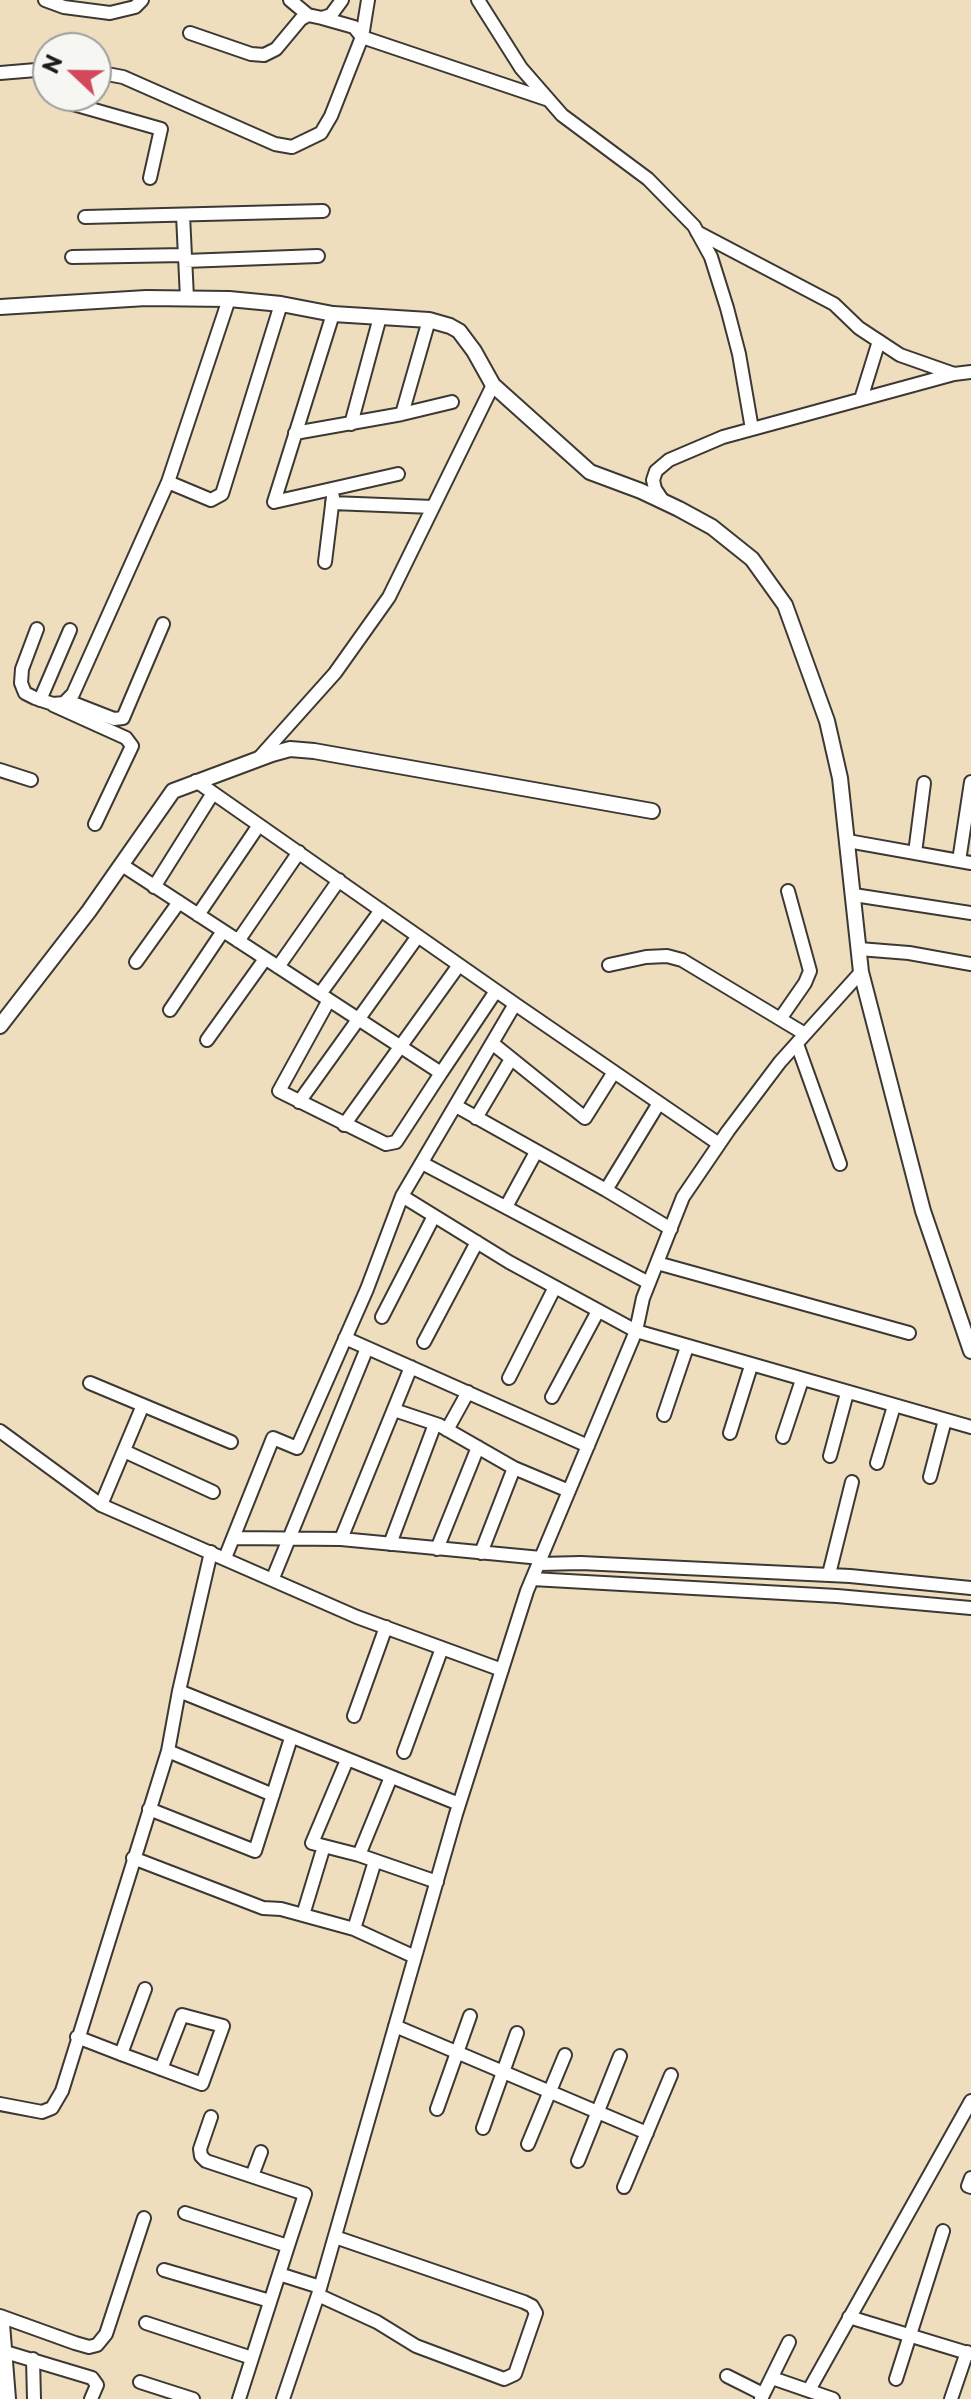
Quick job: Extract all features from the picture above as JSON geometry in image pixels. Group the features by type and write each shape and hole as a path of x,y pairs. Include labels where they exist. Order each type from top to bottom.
{"main road":[{"path":"0,2324 6,2399"}],"street":[{"path":"45,0 64,7 97,6 110,13 135,7 142,0"},
{"path":"290,0 315,16 354,27 362,37 549,101"},
{"path":"190,33 251,54 264,55 276,49 301,19 331,15 342,0"},
{"path":"112,75 123,77 275,144 292,147 321,133 331,116 362,37 368,0"},
{"path":"478,0 521,68 562,115 648,179 697,232 711,257 727,308 739,354 752,429"},
{"path":"0,73 32,70"},
{"path":"101,112 161,129 150,178"},
{"path":"85,217 323,211"},
{"path":"183,215 187,298"},
{"path":"697,232 834,304 859,328 900,355 965,372"},
{"path":"72,257 318,256"},
{"path":"68,701 168,482 229,299"},
{"path":"0,307 42,303 229,299 281,304 333,314 429,320 459,331 493,385 590,472 663,501 730,540 752,559 785,605 827,721 840,778 861,972 923,1211 971,1351"},
{"path":"168,482 211,500 222,494 281,304"},
{"path":"333,314 274,502 398,474"},
{"path":"351,424 380,317"},
{"path":"402,414 429,320"},
{"path":"861,399 879,341"},
{"path":"663,501 653,480 656,471 669,460 723,437 965,372"},
{"path":"257,760 335,673 389,597 493,385"},
{"path":"295,433 452,402"},
{"path":"325,562 334,488"},
{"path":"332,503 433,507"},
{"path":"53,704 68,701 114,719 123,718 163,624"},
{"path":"37,629 22,669 21,683 25,693 126,738 132,746 95,824"},
{"path":"40,700 70,630"},
{"path":"0,1026 122,865 173,791 290,749 652,811"},
{"path":"0,770 31,780"},
{"path":"196,781 719,1144"},
{"path":"848,841 965,862 971,782"},
{"path":"915,853 924,783"},
{"path":"154,887 213,793"},
{"path":"198,915 259,825"},
{"path":"238,941 299,852"},
{"path":"122,865 441,1073"},
{"path":"278,967 339,880"},
{"path":"780,1019 810,971 788,891"},
{"path":"854,895 971,913"},
{"path":"136,962 179,902"},
{"path":"381,910 324,997 279,1091 386,1144 396,1142 496,991"},
{"path":"170,1010 223,931"},
{"path":"299,1102 418,936"},
{"path":"859,949 909,953 971,964"},
{"path":"609,965 646,957 667,956 682,960 780,1019 801,1039 840,1164"},
{"path":"207,1040 265,959"},
{"path":"344,1125 459,965"},
{"path":"283,2399 335,2237 459,1804 532,1579 636,1331 643,1298 683,1197 719,1144 801,1039 861,972"},
{"path":"225,1558 273,1438 297,1448 402,1196 515,1004"},
{"path":"492,1043 585,1118 614,1072"},
{"path":"476,1118 511,1059"},
{"path":"606,1190 659,1103"},
{"path":"456,1106 671,1229"},
{"path":"506,1207 536,1152"},
{"path":"422,1163 649,1283"},
{"path":"402,1196 636,1331 971,1427"},
{"path":"382,1317 434,1216"},
{"path":"424,1342 477,1242"},
{"path":"657,1263 909,1333"},
{"path":"509,1378 555,1287"},
{"path":"552,1397 598,1311"},
{"path":"345,1338 588,1446"},
{"path":"664,1415 687,1347"},
{"path":"273,1578 367,1348"},
{"path":"730,1433 751,1366"},
{"path":"341,1539 411,1367"},
{"path":"783,1437 802,1380"},
{"path":"90,1383 231,1442"},
{"path":"390,1544 441,1427 468,1392"},
{"path":"830,1456 847,1393"},
{"path":"101,1505 143,1405"},
{"path":"877,1463 894,1406"},
{"path":"394,1410 441,1427 514,1468 569,1491"},
{"path":"930,1477 945,1420"},
{"path":"0,1431 101,1505 386,1627 502,1670"},
{"path":"437,1549 478,1447"},
{"path":"124,1451 213,1492"},
{"path":"481,1553 514,1468"},
{"path":"829,1574 852,1482"},
{"path":"234,1538 341,1539 540,1561 829,1574 971,1588"},
{"path":"0,2104 42,2112 52,2108 62,2091 168,1751 211,1552"},
{"path":"532,1579 837,1596 971,1608"},
{"path":"354,1716 386,1627"},
{"path":"404,1752 442,1648"},
{"path":"179,1691 459,1804"},
{"path":"149,1809 255,1851 291,1738"},
{"path":"168,1751 273,1795"},
{"path":"347,1760 312,1843 359,1855 437,1882"},
{"path":"359,1855 391,1777"},
{"path":"303,1915 324,1846"},
{"path":"133,1858 263,1908 354,1929 415,1957"},
{"path":"354,1929 375,1861"},
{"path":"121,2054 145,1989"},
{"path":"77,2037 121,2054 161,2069 202,2084 223,2026 182,2015 161,2069"},
{"path":"437,2109 470,2016"},
{"path":"395,2026 647,2133"},
{"path":"483,2128 517,2033"},
{"path":"528,2144 565,2055"},
{"path":"578,2161 620,2056"},
{"path":"624,2187 671,2075"},
{"path":"772,2378 818,2394 849,2317 971,2101"},
{"path":"211,2117 200,2149 206,2161 305,2194 239,2399"},
{"path":"252,2176 261,2152"},
{"path":"971,2178 968,2186 971,2187"},
{"path":"185,2213 288,2246"},
{"path":"0,2316 75,2343 89,2347 97,2345 106,2334 144,2218"},
{"path":"896,2379 943,2231"},
{"path":"279,2274 319,2291 416,2346 504,2379 515,2374 536,2313 532,2306 335,2237"},
{"path":"164,2270 270,2301"},
{"path":"849,2317 969,2353 951,2399"},
{"path":"146,2323 252,2358"},
{"path":"727,2376 762,2397 789,2342"},
{"path":"2,2351 96,2380 91,2399"},
{"path":"33,2359 34,2399"},
{"path":"140,2382 193,2399"}]}
